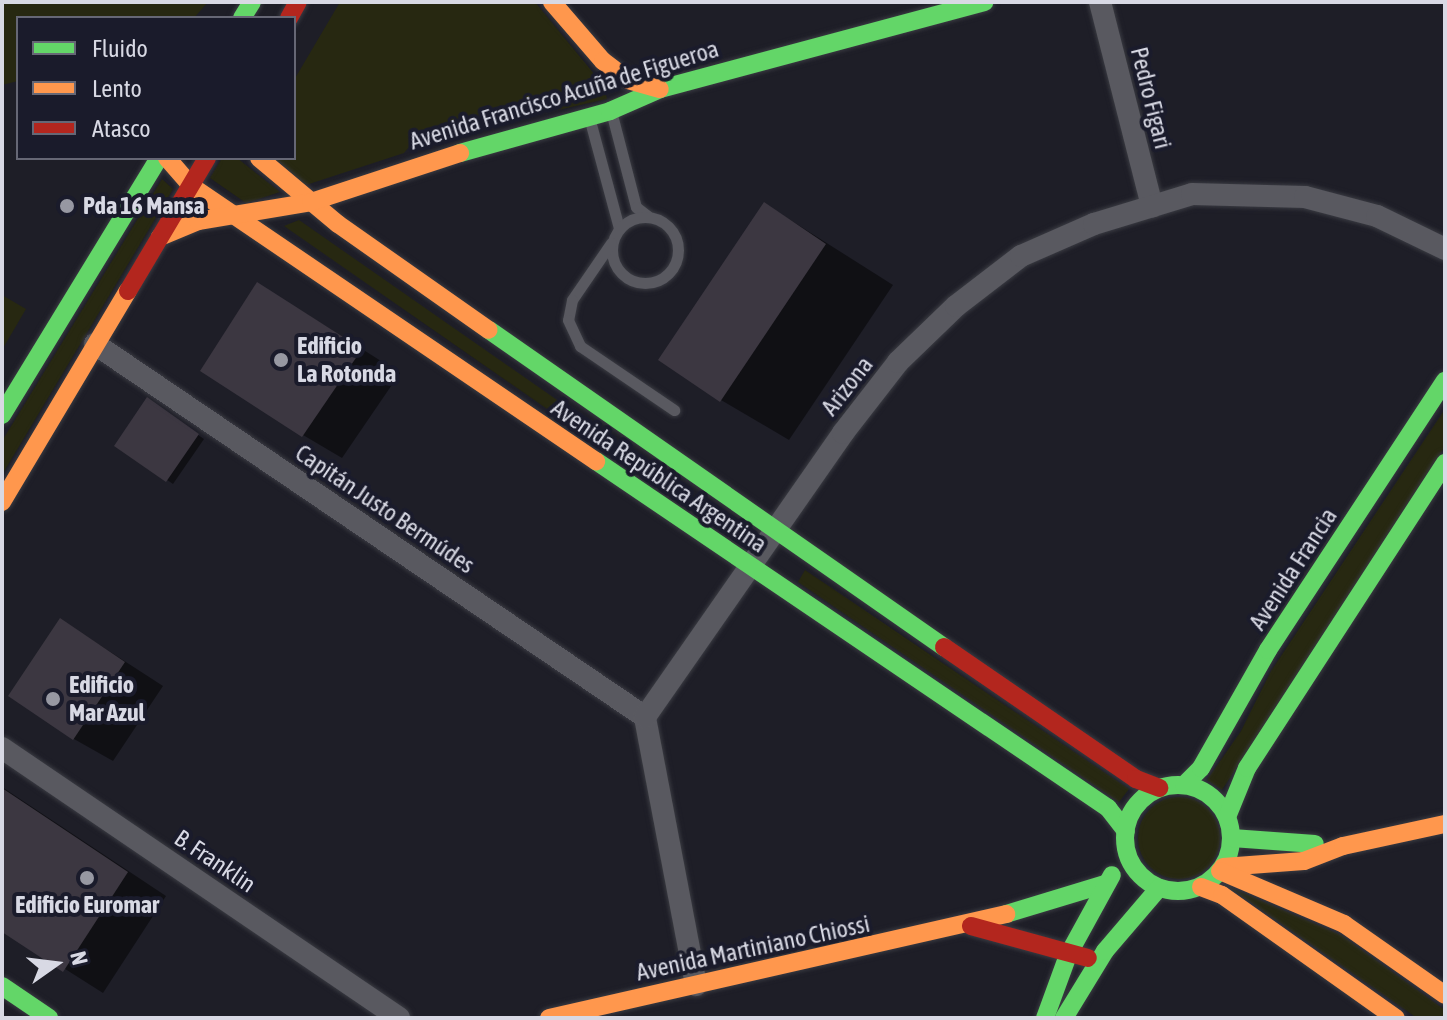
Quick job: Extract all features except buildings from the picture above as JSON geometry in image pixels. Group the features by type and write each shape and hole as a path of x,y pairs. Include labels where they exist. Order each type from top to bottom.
{"street":[{"path":"552,2 603,61 628,80 660,89"},
{"name":"Avenida Francisco Acuña de Figueroa","path":"160,237 198,221 311,202 386,173 610,111 660,89 985,2"},
{"name":"Pedro Figari","path":"1100,2 1152,206"},
{"path":"2,415 158,160"},
{"name":"Avenida República Argentina","path":"169,160 191,186 1108,808 1126,831"},
{"path":"2,502 206,160"},
{"name":"Avenida República Argentina","path":"261,160 311,202 777,532 1136,779 1159,788"},
{"name":"Arizona","path":"645,717 752,569 843,433 898,362 956,306 1021,256 1192,194 1305,197 1377,216 1445,249"},
{"name":"Capitán Justo Bermúdes","path":"95,344 645,717"},
{"name":"Avenida Francia","path":"1184,785 1201,768 1268,650 1445,381"},
{"path":"1227,817 1247,768 1445,463"},
{"path":"645,717 696,985"},
{"name":"B. Franklin","path":"2,748 399,1018"},
{"path":"1184,785 1211,796 1227,817 1232,838 1222,869 1201,887 1180,891 1159,888 1139,874 1127,853 1126,831 1136,805 1159,788 1184,785"},
{"path":"1222,869 1304,861 1343,846 1445,824"},
{"path":"1232,838 1343,846"},
{"path":"1045,1018 1068,955 1105,884 1127,853"},
{"path":"1222,869 1344,924 1445,995"},
{"name":"Avenida Martiniano Chiossi","path":"549,1018 968,925 1105,884"},
{"path":"1201,887 1222,895 1396,1018"},
{"path":"1064,1018 1105,951 1159,888"},
{"name":"Avenida Martiniano Chiossi","path":"968,925 1068,955 1094,957 1105,951"},
{"path":"2,986 49,1018"}],"lane":[{"path":"610,111 636,207 667,225 677,239 678,257 670,273 656,283 638,283 622,276 613,261 611,243"},
{"path":"589,117 619,228"},
{"path":"651,217 634,218 619,228 572,300 568,320 580,346 674,410"}],"green space":[{"path":"2,2 208,2 196,16 16,16 16,82 2,85"},
{"path":"340,2 535,2 604,86 607,99 558,110 564,97 424,129 404,153 306,185 276,160 296,160 296,77"},
{"path":"221,160 240,160 280,192 246,203 210,178"},
{"path":"162,179 173,189 2,475 2,441"},
{"path":"299,220 729,520 721,530 284,226"},
{"path":"2,295 26,309 2,350"},
{"path":"1445,409 1445,446 1222,790 1207,780 1241,731 1271,671"},
{"path":"805,570 1129,789 1119,802 798,582"},
{"path":"1179,797 1195,801 1208,809 1216,822 1220,838 1216,854 1208,867 1195,875 1179,879 1163,875 1150,867 1142,854 1138,838 1142,822 1150,809 1163,801"},
{"path":"1227,886 1341,935 1445,1010 1445,1018 1417,1018"}],"traffic: fast":[{"path":"243,16 252,2"},
{"path":"460,153 610,111 660,89 985,2"},
{"path":"2,415 158,160"},
{"path":"489,330 944,647"},
{"path":"1184,785 1201,768 1268,650 1445,381"},
{"path":"596,461 1108,808 1126,831"},
{"path":"1227,817 1247,768 1445,463"},
{"path":"1178,785 1198,789 1216,800 1227,818 1231,838 1227,858 1216,876 1198,887 1178,891 1158,887 1140,876 1129,858 1125,838 1129,818 1140,800 1158,789 1178,785"},
{"path":"1232,838 1315,844"},
{"path":"1045,1018 1068,955 1112,875"},
{"path":"1006,914 1105,884"},
{"path":"1064,1018 1105,951 1159,888"},
{"path":"2,986 49,1018"}],"traffic: slow":[{"path":"552,2 603,61 628,80 660,89"},
{"path":"160,237 198,221 311,202 460,153"},
{"path":"169,160 191,186 596,461"},
{"path":"261,160 338,224 489,330"},
{"path":"2,502 128,291"},
{"path":"1223,867 1304,861 1343,846 1445,824"},
{"path":"1220,871 1344,924 1445,995"},
{"path":"1201,887 1222,895 1396,1018"},
{"path":"549,1018 1006,914"}],"traffic: jam":[{"path":"290,16 298,2"},
{"path":"128,291 206,160"},
{"path":"944,647 1136,779 1159,788"},
{"path":"971,926 1088,958"}],"place":[{"name":"Pda 16 Mansa","path":"67,206"},
{"name":"Edificio La Rotonda","path":"281,360"},
{"name":"Edificio Mar Azul","path":"53,699"},
{"name":"Edificio Euromar","path":"87,878"}]}
